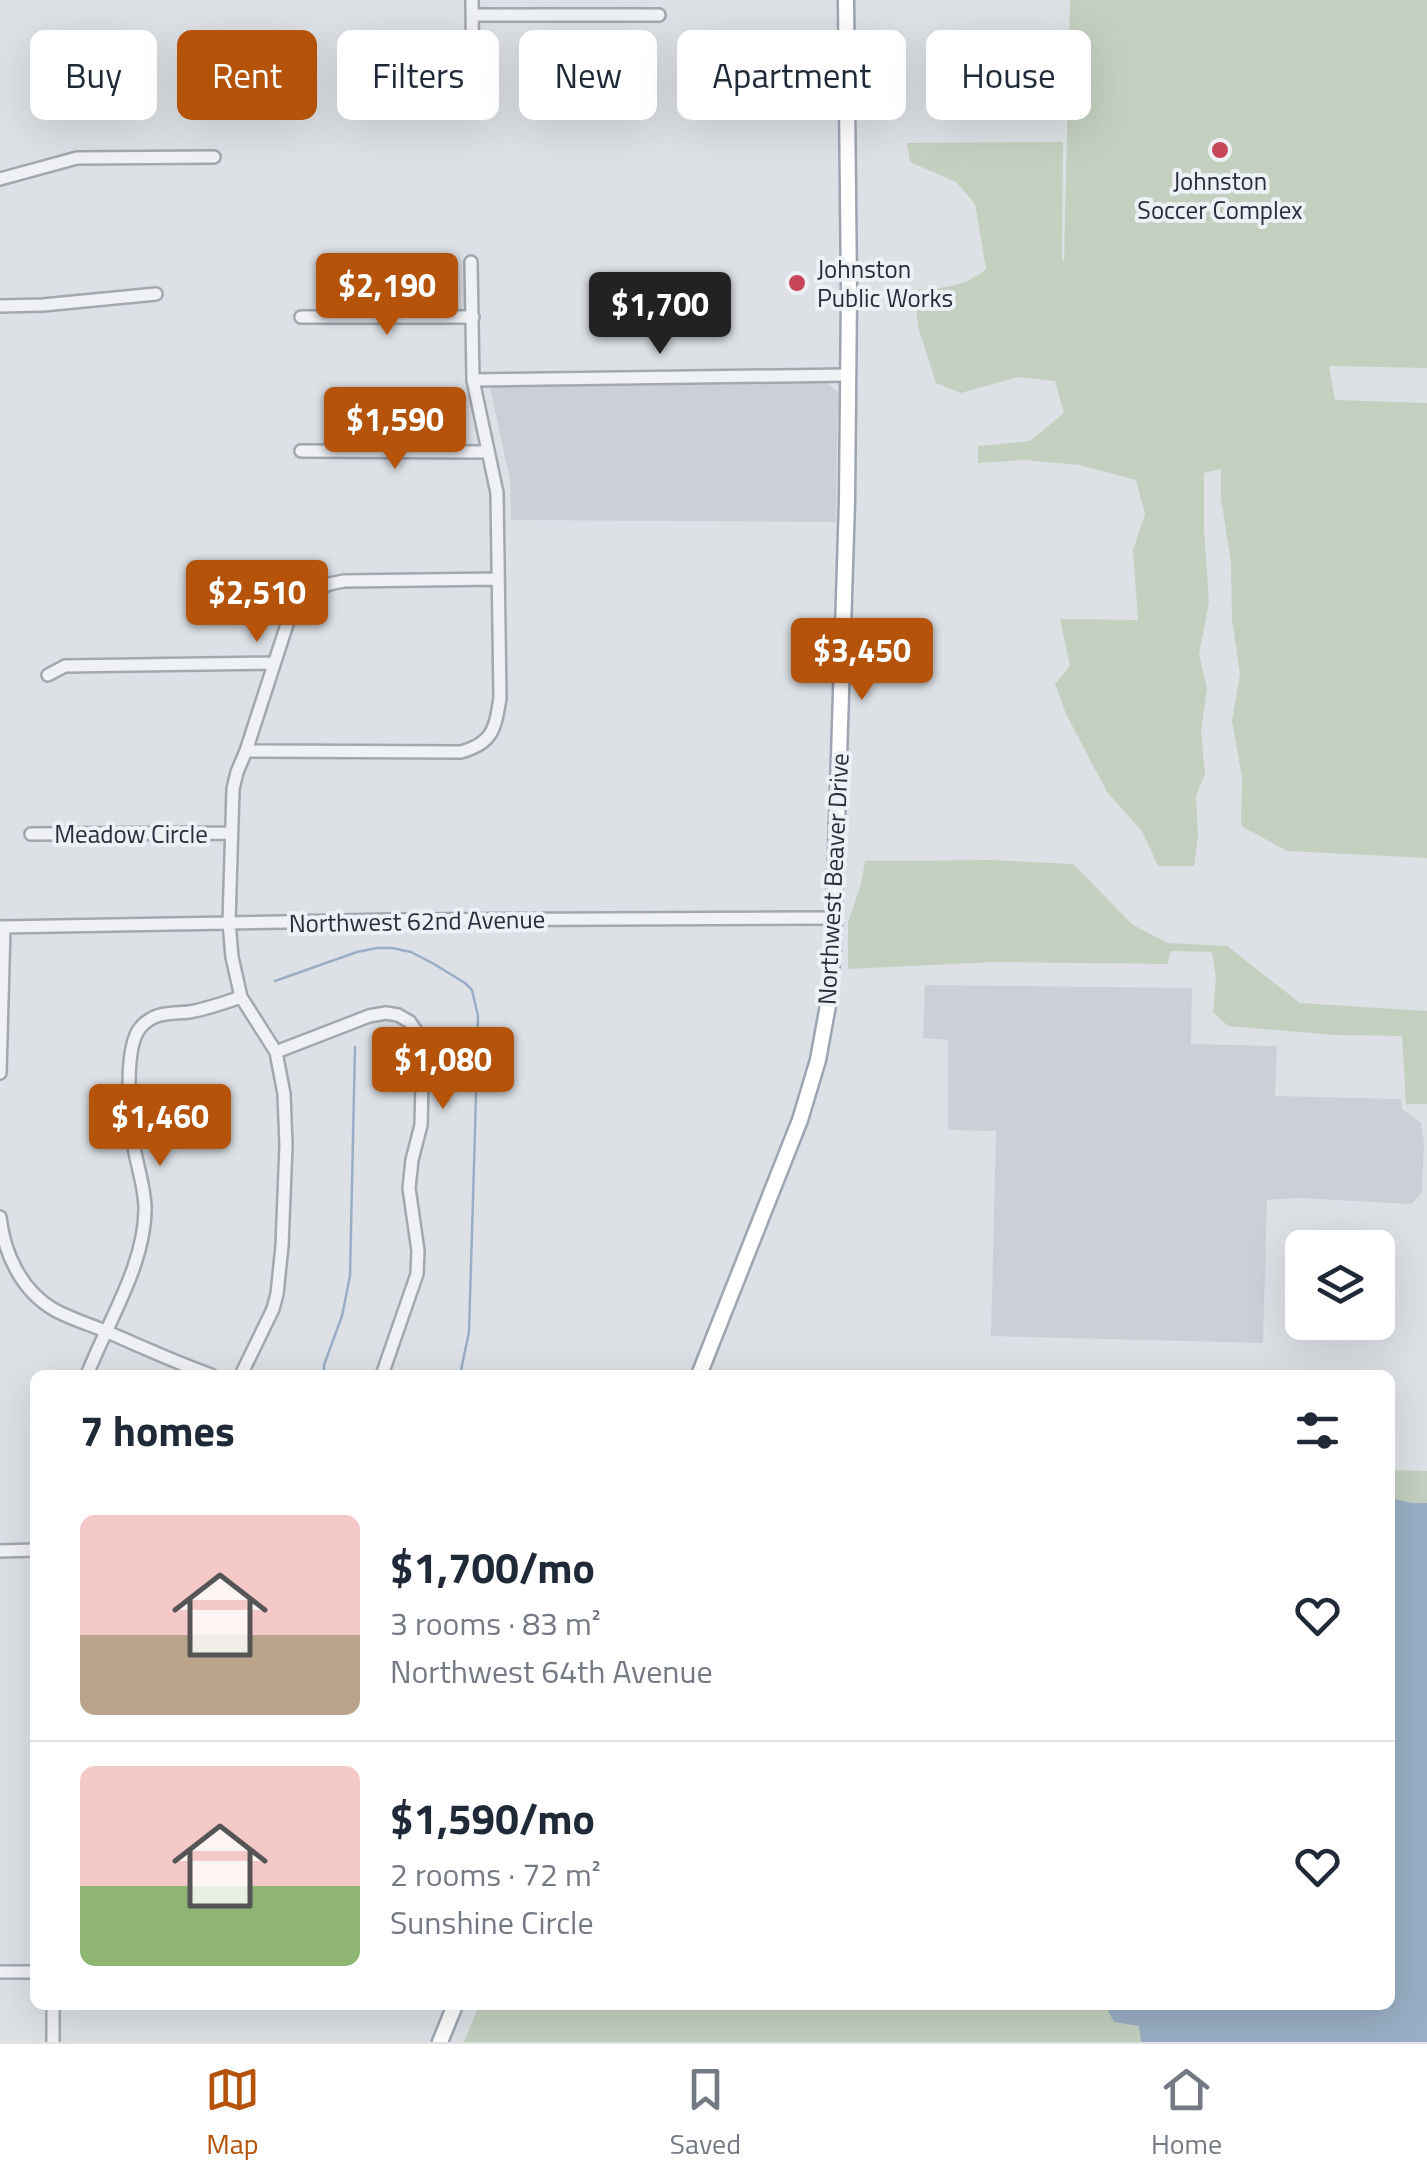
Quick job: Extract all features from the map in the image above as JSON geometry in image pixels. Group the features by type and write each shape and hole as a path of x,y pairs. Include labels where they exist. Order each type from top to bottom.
{"main road":[{"name":"Northwest Beaver Drive","path":"702,1370 800,1120 828,1005 847,502 846,0"},
{"path":"440,2042 453,2010"}],"street":[{"path":"472,0 472,30"},
{"path":"472,16 658,15"},
{"path":"0,179 77,158 214,156"},
{"path":"246,751 460,752 490,738 500,698 497,494 473,380 471,262"},
{"path":"0,306 156,294"},
{"path":"301,317 473,317"},
{"path":"473,380 848,375"},
{"path":"301,451 488,452"},
{"path":"242,1370 273,1309 280,1274 286,1144 284,1094 276,1052 241,997 232,957 231,833 237,772 290,615 301,600 329,584 344,581 498,579"},
{"path":"48,675 65,666 273,664"},
{"name":"Meadow Circle","path":"31,834 231,833"},
{"name":"Northwest 62nd Avenue","path":"2,927 834,918"},
{"path":"0,1073 2,927"},
{"path":"90,1370 138,1252 144,1217 144,1194 131,1126 135,1037 148,1020 160,1014 188,1012 241,997"},
{"path":"276,1052 386,1013 410,1022 424,1041 421,1125 409,1188 418,1251 417,1274 384,1370"},
{"path":"0,1218 6,1267 51,1308 198,1370"},
{"path":"0,1551 30,1550"},
{"path":"0,1972 30,1972"},
{"path":"53,2042 54,2010"}],"shaded area":[{"path":"827,383 838,395 836,522 511,520 510,481 490,387"},
{"path":"925,985 1192,988 1191,1044 1277,1046 1275,1096 1401,1099 1402,1109 1421,1123 1422,1192 1411,1204 1267,1200 1263,1343 991,1336 996,1131 948,1130 948,1040 923,1038"}],"green space":[{"path":"1070,0 1427,0 1427,368 1329,366 1335,400 1427,403 1427,858 1287,851 1241,826 1242,777 1232,721 1240,674 1221,469 1204,473 1209,603 1199,654 1207,689 1201,731 1205,774 1196,796 1198,835 1194,866 1158,866 1142,831 1107,792 1066,714 1055,684 1070,666 1060,619 1138,620 1133,550 1145,514 1136,480 1079,465 1025,460 978,463 978,446 1030,441 1064,413 1055,381 1018,377 961,393 936,383 918,327 914,290 961,283 986,269 975,204 956,182 910,162 907,143 1063,142 1064,261 1067,120 1091,120 1091,30 1069,30"},
{"path":"865,861 1073,864 1133,925 1168,943 1227,946 1300,1003 1427,1011 1427,1104 1406,1104 1402,1036 1228,1026 1213,1012 1216,978 1212,952 1171,951 1167,964 994,962 848,969 848,922"},
{"path":"1395,1470 1427,1471 1427,2042 464,2042 477,2010 1395,2010"}],"water":[{"path":"1395,1499 1427,1503 1427,2042 1141,2042 1139,2026 1114,2022 1108,2010 1395,2010"}],"waterway":[{"path":"275,981 357,952 392,948 411,952 434,964 472,990 478,1016 469,1332 461,1370"},
{"path":"324,1370 350,1276 355,1047"}],"place":[{"name":"Johnston Soccer Complex","path":"1220,150"},
{"name":"Johnston Public Works","path":"797,283"}]}
